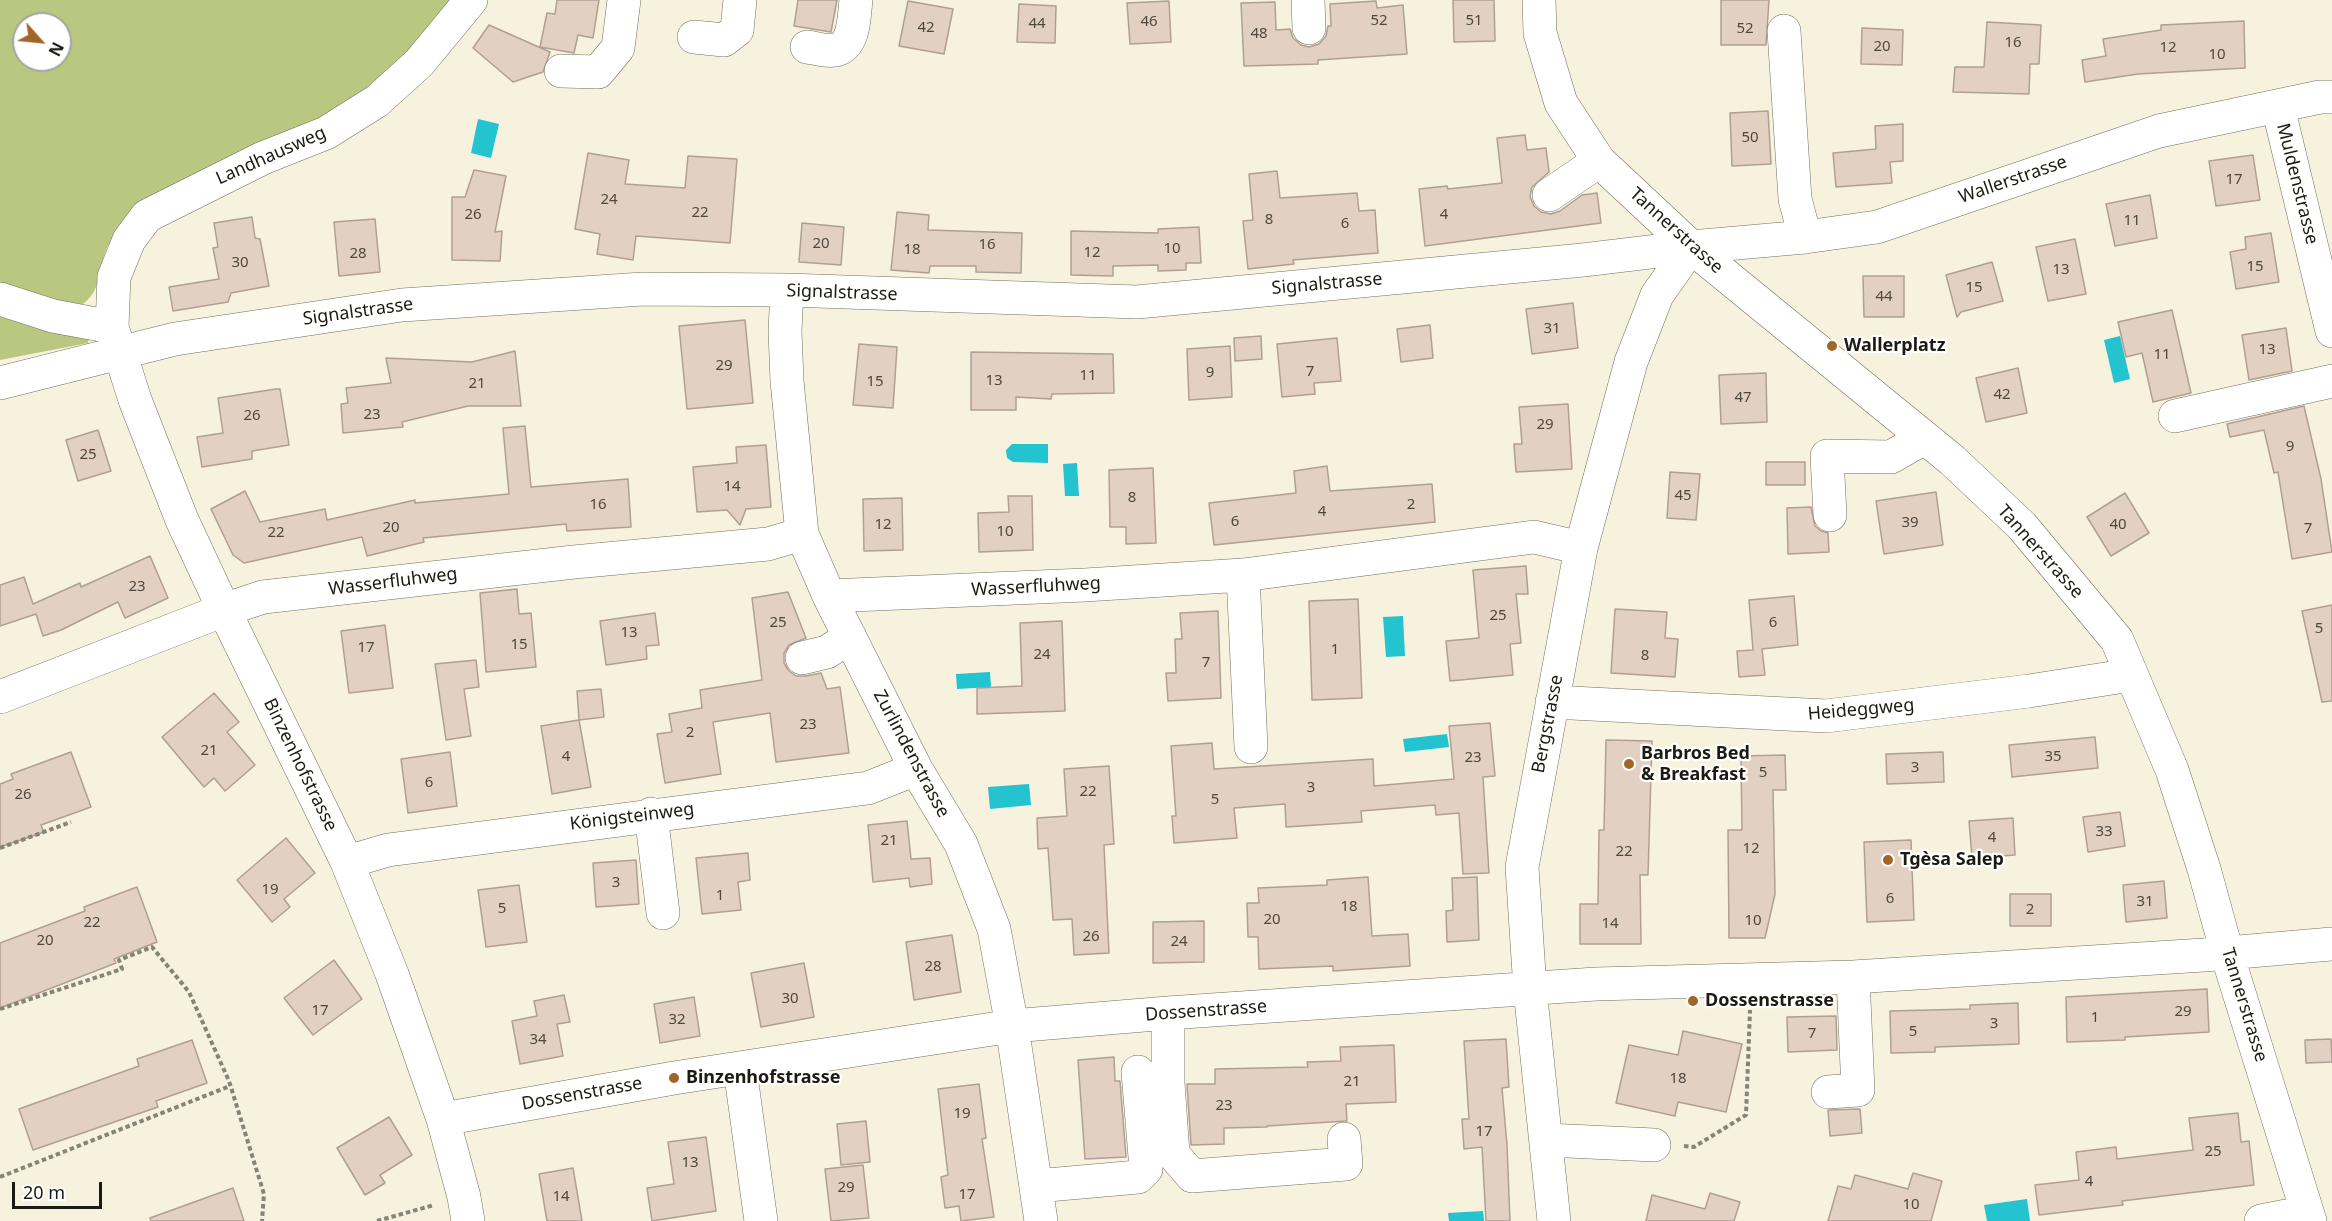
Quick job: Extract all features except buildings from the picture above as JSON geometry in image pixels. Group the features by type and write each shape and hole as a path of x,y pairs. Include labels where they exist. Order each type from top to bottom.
{"street":[{"name":"Landhausweg","path":"116,339 114,277 129,240 147,216 263,158 326,133 377,101 419,63 471,0"},
{"path":"561,70 598,72 618,48 624,0"},
{"path":"694,37 724,40 737,30 740,0"},
{"path":"807,47 831,51 838,50 845,44 850,36 856,0"},
{"name":"Tannerstrasse","path":"1539,0 1540,33 1561,103 1599,161 1691,248 1952,460 2022,526 2117,640 2172,770 2309,1216"},
{"path":"1784,31 1796,199 1805,237"},
{"name":"Wallerstrasse","path":"1691,248 1805,237 1877,227 2159,131 2320,97 2332,97"},
{"name":"Muldenstrasse","path":"2278,107 2332,331"},
{"path":"1549,195 1599,161"},
{"name":"Signalstrasse","path":"0,383 116,339 175,339 402,305 643,288 787,290 1137,302 1583,261 1691,248"},
{"name":"Bergstrasse","path":"1554,1221 1530,989 1522,867 1581,548 1631,362 1657,295 1691,248"},
{"name":"Zurlindenstrasse","path":"787,290 784,332 787,381 802,534 829,596 916,770 961,843 994,929 1012,1026 1041,1221"},
{"path":"0,299 116,339"},
{"name":"Binzenhofstrasse","path":"116,339 135,400 182,520 347,862 392,974 443,1119 466,1209"},
{"path":"2175,416 2332,381"},
{"path":"1830,515 1827,456 1891,457 1924,438"},
{"name":"Wasserfluhweg","path":"0,697 263,597 574,562 768,544 802,534"},
{"name":"Wasserfluhweg","path":"829,596 1085,585 1243,575 1534,537 1581,548"},
{"path":"1243,575 1251,747"},
{"path":"802,658 827,652 850,637"},
{"name":"Heideggweg","path":"1552,702 1826,716 2131,675"},
{"name":"Königsteinweg","path":"347,862 388,850 651,814 868,788 916,770"},
{"path":"651,814 663,913"},
{"name":"Dossenstrasse","path":"443,1119 674,1078 1012,1026 1168,1012 1596,984 1853,977 2228,953 2332,944"},
{"path":"1828,1092 1858,1090 1853,977"},
{"path":"1168,1012 1168,1083 1173,1154 1192,1176 1346,1164 1344,1139"},
{"path":"740,1069 761,1221"},
{"path":"1036,1186 1138,1177 1146,1169 1138,1072"},
{"path":"1547,1140 1654,1145"},
{"path":"2260,1221 2309,1216"}],"path":[{"path":"0,848 71,822"},
{"path":"0,1009 122,969 119,960 152,947 189,992 230,1086 264,1194 262,1221"},
{"path":"1654,1145 1694,1147 1746,1115 1750,980"},
{"path":"0,1178 230,1086"},
{"path":"377,1221 466,1209"}],"green space":[{"path":"0,0 462,0 438,28 351,103 117,229 106,250 95,290 85,303 76,309 0,291"},
{"path":"0,309 89,339 88,343 0,360"}],"water":[{"path":"478,119 499,124 491,158 471,153"},
{"path":"2120,336 2130,379 2114,383 2104,340"},
{"path":"1012,444 1048,444 1048,463 1013,462 1007,458 1006,450"},
{"path":"1077,463 1079,496 1065,496 1063,464"},
{"path":"1403,616 1405,656 1386,657 1383,617"},
{"path":"990,672 991,687 957,689 956,674"},
{"path":"1447,734 1449,747 1405,752 1403,739"},
{"path":"1029,784 1031,805 990,809 988,787"},
{"path":"2027,1199 2030,1221 1987,1221 1984,1205"},
{"path":"1483,1211 1484,1221 1449,1221 1448,1213"}],"place":[{"name":"Wallerplatz","path":"1832,346"},
{"name":"Barbros Bed & Breakfast","path":"1629,764"},
{"name":"Tgèsa Salep","path":"1888,860"},
{"name":"Dossenstrasse","path":"1693,1001"},
{"name":"Binzenhofstrasse","path":"674,1078"}]}
